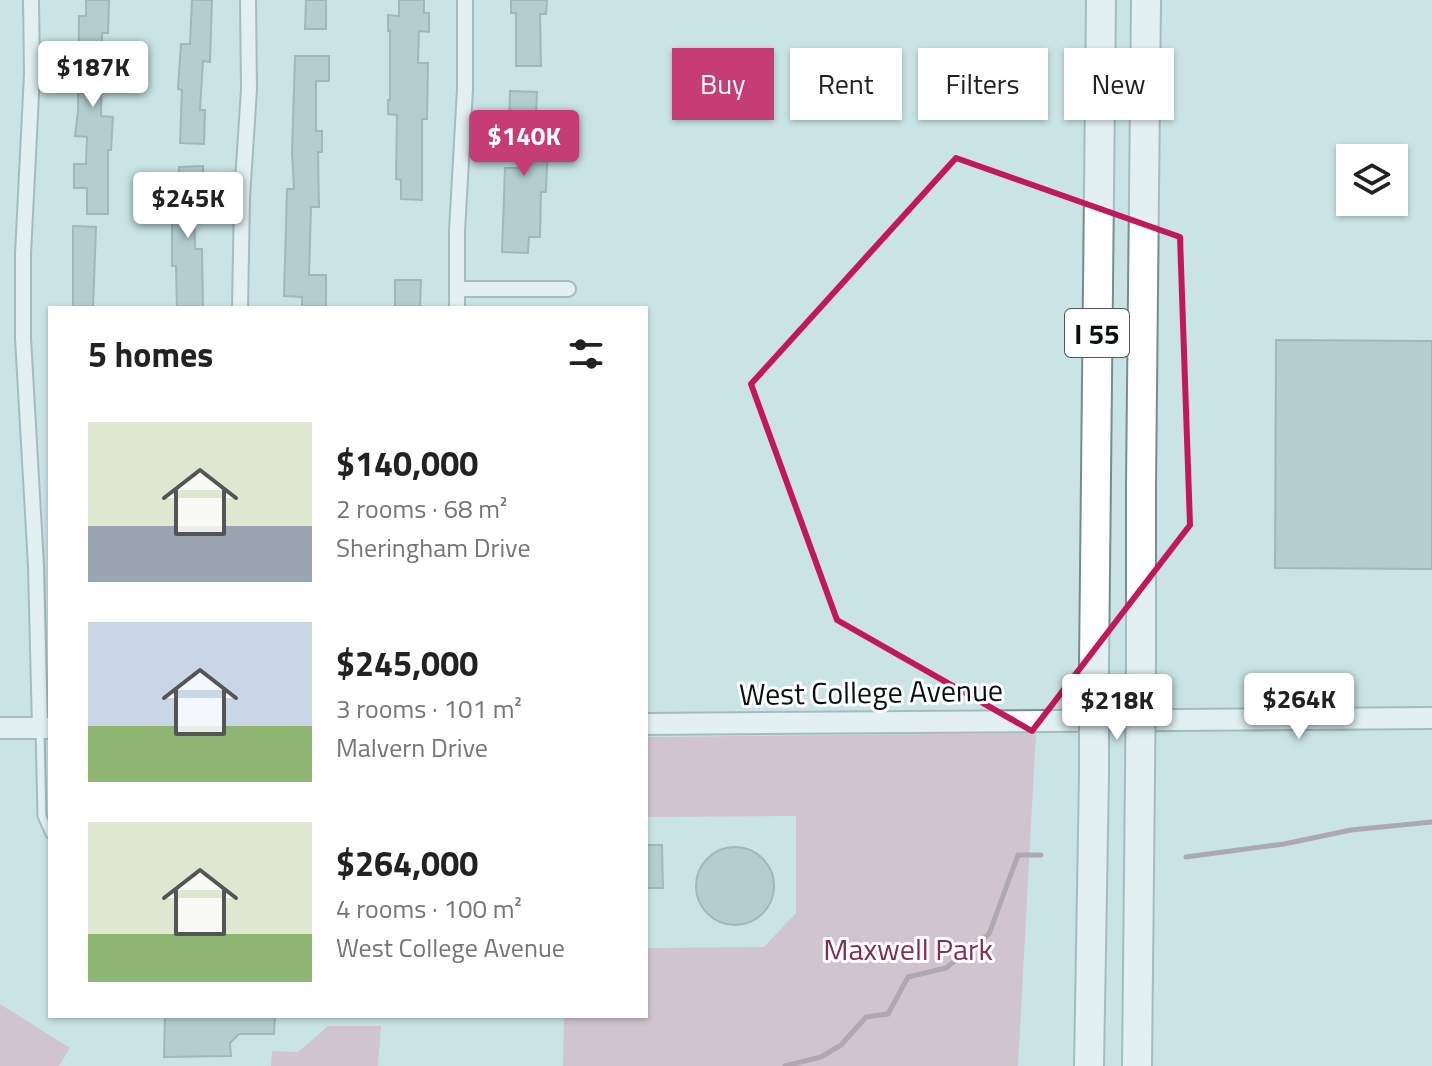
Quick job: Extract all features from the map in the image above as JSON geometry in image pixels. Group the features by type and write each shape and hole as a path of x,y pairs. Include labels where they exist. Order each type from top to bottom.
{"highway":[{"name":"I 55","path":"1089,1066 1101,0"},
{"name":"I 55","path":"1137,1066 1146,0"}],"main road":[{"name":"West College Avenue","path":"648,724 1432,718"},
{"path":"0,728 45,728"}],"street":[{"path":"31,0 32,74 23,254 23,338 45,728"},
{"path":"240,306 242,197 249,89 248,0"},
{"path":"457,306 465,0"},
{"path":"457,289 568,289"}],"lane":[{"path":"45,728 42,816 48,830"}],"highlighted area":[{"path":"956,158 1180,237 1190,525 1032,731 837,620 751,384"}],"green space":[{"name":"Maxwell Park","path":"1036,733 1018,1066 563,1066 564,1018 648,1018 648,948 764,947 796,913 796,816 648,817 648,737"},
{"path":"0,1004 70,1048 59,1066 0,1066"},
{"path":"328,1026 381,1026 378,1066 271,1066 272,1051 298,1052"}],"building":[{"path":"86,0 109,0 108,33 102,33 101,116 113,117 111,150 108,150 108,214 87,214 87,188 74,188 74,164 86,164 87,137 75,136 79,16 86,16"},
{"path":"192,0 212,0 210,62 203,61 200,110 205,110 204,144 180,143 182,90 178,89 181,44 190,44"},
{"path":"306,0 326,0 326,29 305,29"},
{"path":"399,0 424,0 424,13 429,13 429,32 419,31 418,63 428,63 427,119 422,119 422,200 401,199 401,180 396,179 397,115 388,114 388,15 399,16"},
{"path":"511,0 547,0 546,14 540,14 541,66 516,66 516,13 511,13"},
{"path":"295,56 329,56 329,81 316,81 316,131 322,131 322,152 318,152 319,207 311,207 309,275 326,275 326,306 302,306 302,297 284,296 287,189 294,189"},
{"path":"510,91 537,92 535,140 548,141 546,192 541,192 540,237 529,237 528,253 502,252 505,168 521,168 522,124 509,124"},
{"path":"203,166 203,206 194,206 195,249 202,249 203,306 177,306 176,266 172,266 172,220 180,220 179,167"},
{"path":"73,226 96,227 93,306 73,306"},
{"path":"395,280 421,280 420,306 395,306"},
{"path":"1276,340 1432,341 1432,569 1275,568"},
{"path":"648,845 662,845 663,888 648,888"},
{"path":"727,847 743,847 757,853 768,864 774,886 768,908 757,919 743,925 727,925 713,919 702,908 696,894 696,878 702,864 713,853"},
{"path":"165,1018 275,1018 274,1034 239,1034 230,1043 231,1056 164,1057"}],"waterway":[{"path":"1186,857 1284,844 1351,830 1432,822"},
{"path":"785,1066 821,1057 841,1045 866,1017 888,1014 908,977 946,968 989,934 1018,855 1041,855"}]}
